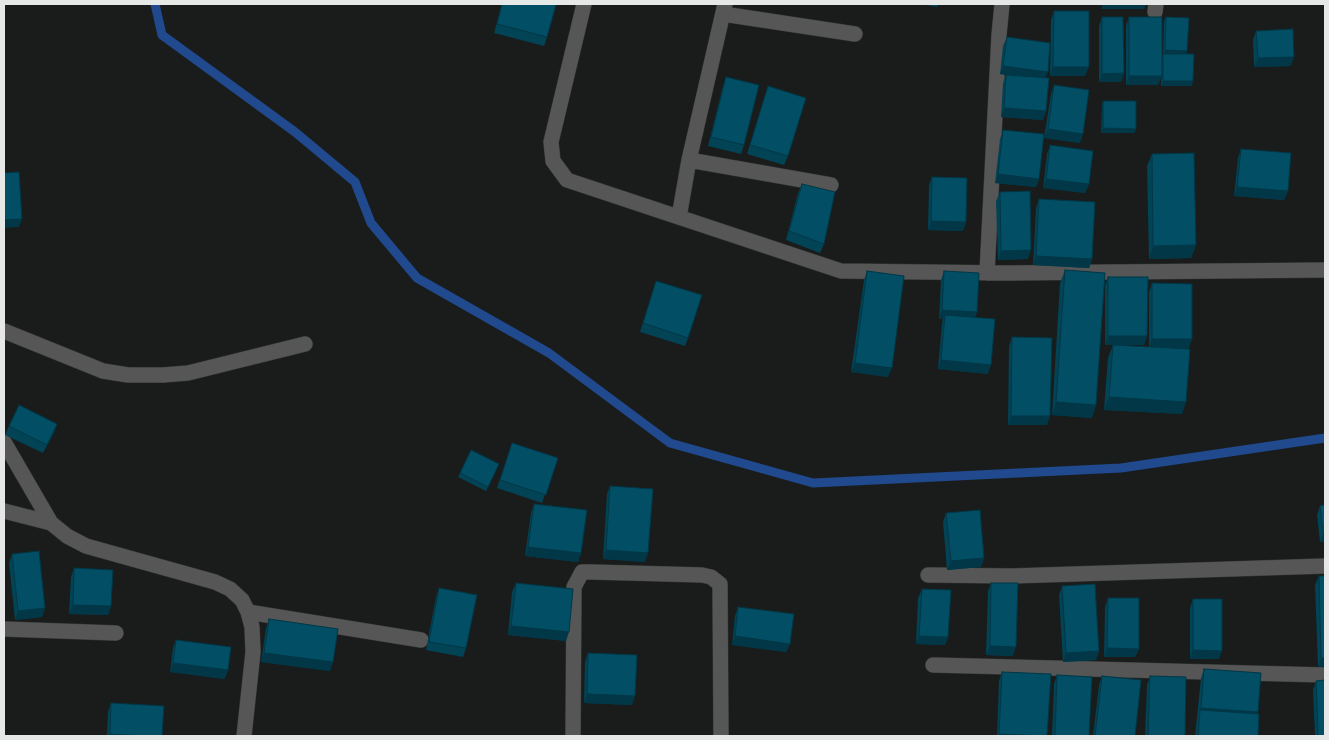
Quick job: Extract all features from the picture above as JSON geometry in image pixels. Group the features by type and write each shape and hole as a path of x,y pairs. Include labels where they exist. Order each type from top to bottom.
{"street":[{"path":"584,4 551,142 553,161 567,180 841,271 987,273 1325,270"},
{"path":"987,273 1002,4"},
{"path":"679,217 689,160 724,9 856,34"},
{"path":"689,160 832,185"},
{"path":"4,331 103,371 128,375 188,373 305,344"},
{"path":"4,442 51,523 66,536 86,546 215,582 230,589 242,600 252,627 253,652 244,736"},
{"path":"4,511 51,523"},
{"path":"928,575 1012,576 1325,566"},
{"path":"573,736 574,587 582,572 592,572 702,575 711,577 720,584 721,736"},
{"path":"248,612 421,640"},
{"path":"4,629 116,633"},
{"path":"933,665 1325,675"}],"building":[{"path":"502,4 556,5 547,37 497,24"},
{"path":"1054,11 1089,11 1089,67 1053,67"},
{"path":"1102,17 1123,17 1124,73 1102,74"},
{"path":"1129,17 1162,17 1162,76 1129,76"},
{"path":"1166,17 1189,18 1187,51 1165,50"},
{"path":"1293,29 1294,57 1258,58 1256,31"},
{"path":"1007,37 1050,43 1048,72 1003,66"},
{"path":"1163,54 1194,54 1193,81 1163,81"},
{"path":"1006,75 1049,78 1046,111 1004,108"},
{"path":"726,77 759,85 744,145 711,137"},
{"path":"1054,85 1089,90 1083,134 1048,129"},
{"path":"768,86 806,98 788,156 750,145"},
{"path":"1103,101 1136,101 1136,129 1103,128"},
{"path":"1003,130 1044,134 1039,179 998,174"},
{"path":"1050,145 1093,151 1089,184 1046,179"},
{"path":"1241,149 1291,153 1288,191 1237,187"},
{"path":"1194,153 1196,245 1153,246 1152,154"},
{"path":"19,172 22,219 4,220 4,173"},
{"path":"932,177 967,178 966,222 931,221"},
{"path":"802,184 835,192 824,244 789,231"},
{"path":"1030,191 1031,250 1001,251 1000,192"},
{"path":"1039,199 1095,202 1092,259 1036,256"},
{"path":"1065,270 1105,273 1096,405 1056,402"},
{"path":"867,271 904,276 892,368 855,363"},
{"path":"944,271 979,273 977,312 942,310"},
{"path":"1108,277 1148,277 1147,336 1108,336"},
{"path":"656,281 702,295 688,338 643,323"},
{"path":"1152,283 1192,284 1192,339 1152,339"},
{"path":"945,315 995,319 991,365 941,360"},
{"path":"1012,337 1052,338 1050,416 1011,416"},
{"path":"1113,345 1190,349 1186,402 1109,397"},
{"path":"19,405 57,424 47,445 9,426"},
{"path":"512,443 558,458 546,495 500,480"},
{"path":"471,450 499,464 488,487 460,473"},
{"path":"610,486 653,489 648,553 606,550"},
{"path":"534,504 587,510 581,553 528,547"},
{"path":"1325,505 1325,533 1323,533 1320,506"},
{"path":"980,510 984,558 951,561 946,513"},
{"path":"39,551 45,608 18,611 12,554"},
{"path":"74,568 113,570 111,606 73,605"},
{"path":"1319,576 1325,576 1325,658 1321,658"},
{"path":"516,583 573,589 569,632 511,626"},
{"path":"991,583 1018,583 1016,647 990,646"},
{"path":"1095,584 1099,651 1066,653 1062,586"},
{"path":"439,588 477,595 466,648 429,642"},
{"path":"922,589 951,590 948,637 919,636"},
{"path":"1108,598 1139,598 1139,649 1107,648"},
{"path":"1193,599 1222,599 1222,651 1193,650"},
{"path":"738,607 794,614 790,644 735,636"},
{"path":"269,619 338,629 333,662 264,653"},
{"path":"176,640 231,647 228,670 173,663"},
{"path":"588,653 637,655 635,696 587,694"},
{"path":"1204,669 1261,673 1258,712 1201,708"},
{"path":"1002,672 1051,674 1047,736 999,734"},
{"path":"1057,675 1092,677 1089,736 1055,736"},
{"path":"1102,676 1141,680 1135,736 1095,736"},
{"path":"1150,676 1186,677 1185,736 1148,736"},
{"path":"1325,680 1325,736 1318,736 1316,681"},
{"path":"111,703 164,706 162,736 110,734"},
{"path":"1200,710 1259,714 1258,736 1198,736"}],"waterway":[{"path":"155,4 162,35 295,132 355,182 371,223 417,278 549,353 670,443 813,483 1121,468 1325,438"}]}
